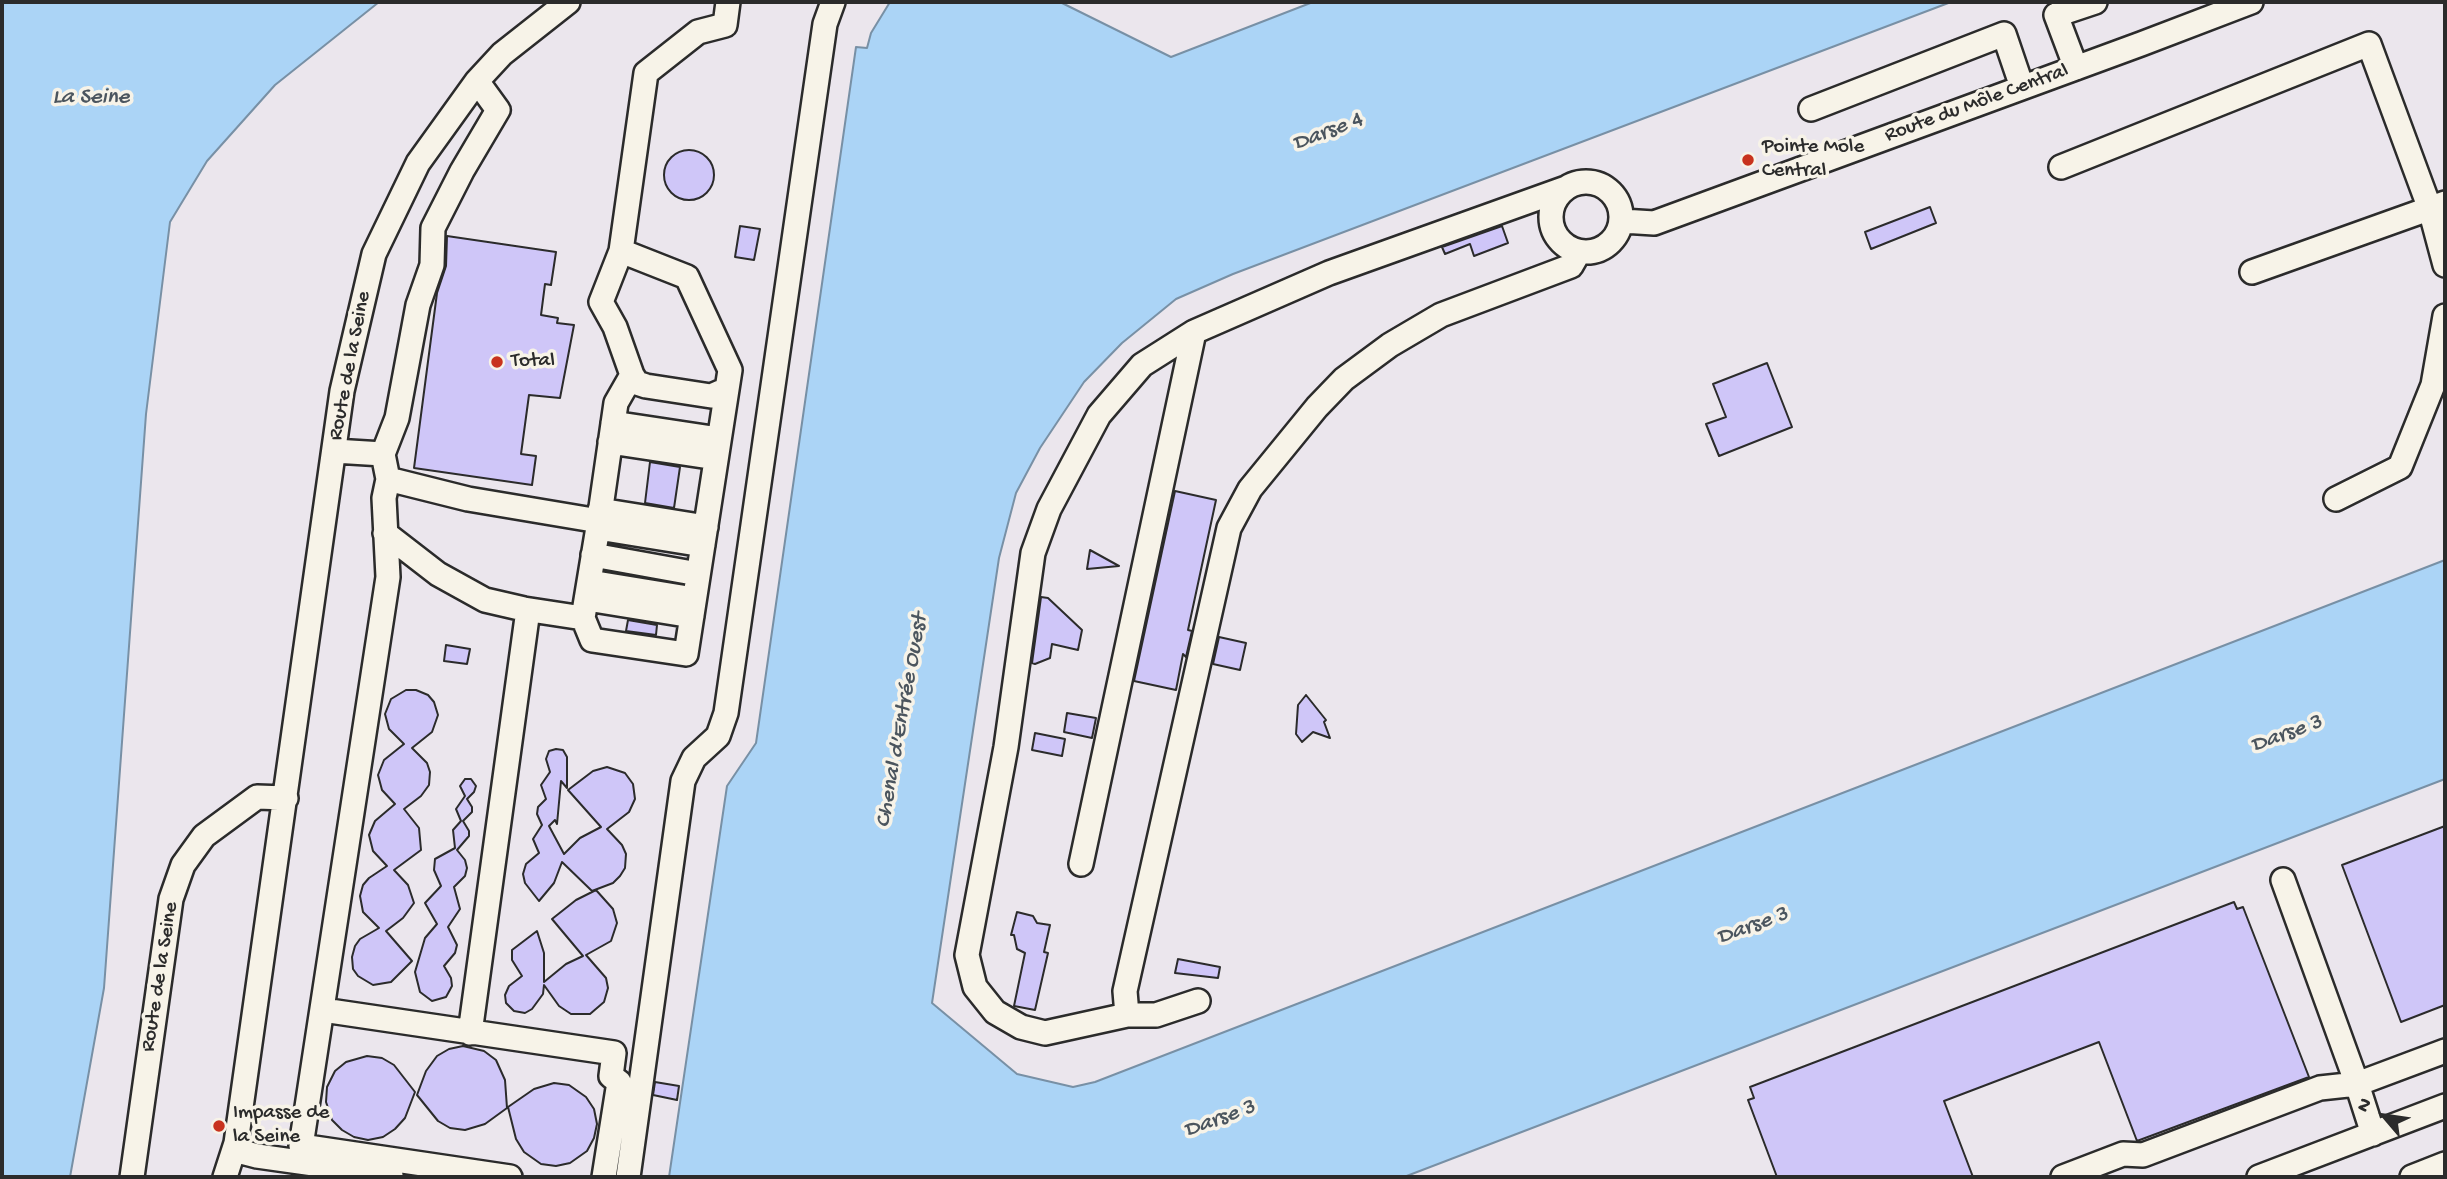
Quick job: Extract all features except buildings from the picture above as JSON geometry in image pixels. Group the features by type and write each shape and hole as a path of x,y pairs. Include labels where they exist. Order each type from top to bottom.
{"street":[{"name":"Route de la Seine","path":"225,1177 235,1146 342,391 374,254 418,163 477,80 502,54 568,2"},
{"path":"727,389 710,396 637,383 615,327 601,302 621,251 646,73 698,32 725,25 728,2"},
{"path":"628,1177 683,781 694,758 718,736 726,713 825,24 833,2"},
{"path":"2076,68 2056,15 2095,2"},
{"name":"Route du Môle Central","path":"1622,221 1654,223 2251,2"},
{"path":"1811,109 2004,34 2022,87"},
{"path":"2061,167 2369,44 2437,206 2445,265"},
{"path":"477,80 498,110 462,171 433,228 432,265 418,305 397,418 383,454 388,480 384,498 388,577 301,1146 510,1177"},
{"path":"1198,1001 1156,1014 1127,1015 1045,1033 1021,1027 995,1012 975,987 967,955 1006,747 1033,553 1049,509 1099,415 1142,365 1194,332 1329,273 1577,183 1588,181 1600,184 1617,199 1622,221 1611,242 1602,249 1591,252 1568,247 1559,240 1553,230 1553,206 1566,188"},
{"path":"2252,272 2437,206"},
{"path":"621,251 687,277 730,370 686,654 592,640 586,600 616,403 632,375"},
{"path":"1127,1015 1125,991 1229,528 1250,489 1335,388 1381,351 1441,315 1571,266 1579,251"},
{"path":"2336,499 2400,467 2433,385 2445,316"},
{"path":"1081,864 1194,332"},
{"path":"612,432 718,449"},
{"path":"334,452 383,454"},
{"path":"388,480 468,499 704,536"},
{"path":"385,533 438,574 485,600 528,610 586,600 693,607"},
{"path":"593,555 698,574"},
{"path":"470,1033 528,610"},
{"name":"Route de la Seine","path":"132,1177 171,899 183,865 204,835 257,797 286,798"},
{"path":"2283,880 2373,1134"},
{"path":"323,1010 614,1054 611,1076 619,1082 604,1177"},
{"path":"2063,1177 2123,1154 2143,1155 2320,1088 2357,1084 2445,1051"},
{"path":"2259,1177 2445,1106"},
{"path":"235,1146 257,1156 404,1177"},
{"path":"2412,1177 2445,1164"}],"shaded area":[{"path":"379,2 890,2 871,33 867,48 856,47 756,743 727,786 669,1177 70,1177 104,988 146,414 170,222 207,161 275,85"},
{"path":"1060,2 1313,2 1171,57"},
{"path":"1951,2 2445,2 2445,560 1095,1082 1073,1087 1017,1074 932,1003 999,558 1016,493 1040,448 1084,382 1122,343 1176,299 1233,274"},
{"path":"2445,779 2445,1177 1404,1177"}],"water":[{"name":"La Seine","path":"2,2 379,2 275,85 207,161 170,222 146,414 104,988 70,1177 2,1177"},
{"path":"890,2 1060,2 1171,57 1313,2 1951,2 1233,274 1176,299 1122,343 1084,382 1040,448 1016,493 999,558 932,1003 1017,1074 1073,1087 1095,1082 2445,560 2445,779 1404,1177 669,1177 727,786 756,743 856,47 867,48 871,33"}],"place":[{"name":"Pointe Mole Central","path":"1748,160"},
{"name":"Total","path":"497,362"},
{"name":"Impasse de la Seine","path":"219,1126"}],"water label":[{"name":"Darse 4","path":"1328,133"},
{"name":"Chenal d'Entrée Ouest","path":"903,721"},
{"name":"Darse 3","path":"2287,735"},
{"name":"Darse 3","path":"1753,927"},
{"name":"Darse 3","path":"1220,1120"}]}
